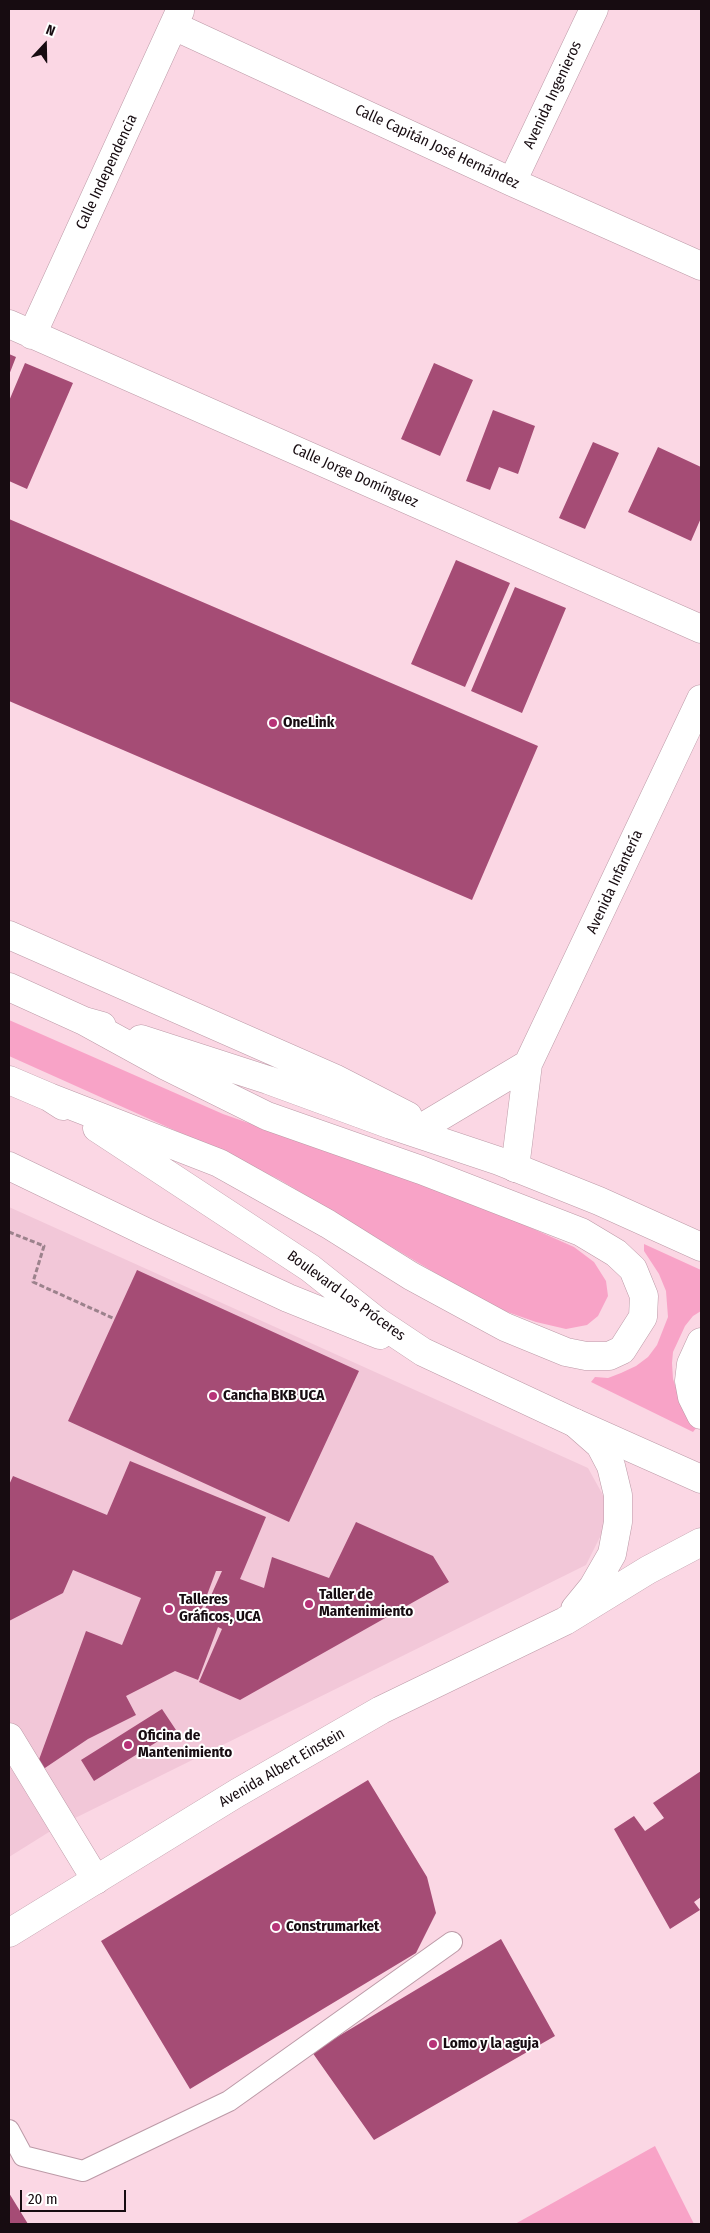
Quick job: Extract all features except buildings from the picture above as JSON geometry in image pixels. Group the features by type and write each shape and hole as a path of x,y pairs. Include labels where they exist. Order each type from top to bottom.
{"main road":[{"name":"Avenida Ingenieros","path":"512,182 594,9"},
{"name":"Calle Capitán José Hernández","path":"177,18 512,182 701,266"},
{"name":"Calle Independencia","path":"21,329 177,18"},
{"name":"Calle Jorge Domínguez","path":"21,329 701,629"},
{"name":"Avenida Infantería","path":"507,1164 528,1064 701,700"},
{"path":"9,936 334,1078 507,1164 600,1202 701,1247"},
{"path":"9,987 84,1021 166,1066 267,1116 420,1170 581,1232 616,1253 633,1269 644,1296 643,1317 622,1350 609,1356 586,1356 566,1352 505,1327 411,1276 328,1224 219,1163 49,1097"},
{"path":"84,1021 268,1080 391,1125 507,1164"},
{"path":"426,1125 528,1064"},
{"name":"Boulevard Los Próceres","path":"9,1080 49,1097 310,1268 378,1322 423,1352 573,1422 701,1478"},
{"path":"9,1166 288,1298 423,1352"},
{"path":"701,1342 691,1364 689,1381 692,1397 701,1415"},
{"name":"Avenida Albert Einstein","path":"565,1621 593,1587 612,1554 618,1522 618,1495 611,1466 600,1446 573,1422"},
{"name":"Avenida Albert Einstein","path":"9,1933 237,1794 381,1710 565,1621 648,1570 701,1542"},
{"path":"9,1737 96,1880"}],"lane":[{"path":"9,2130 23,2156 83,2171 229,2101 452,1942"}],"path":[{"path":"9,1232 44,1246 33,1282 115,1319"}],"shaded area":[{"path":"9,1020 223,1114 421,1184 520,1223 574,1247 594,1262 606,1281 608,1296 598,1316 587,1325 566,1329 536,1322 499,1309 280,1180 223,1152 9,1056"},
{"path":"9,1207 588,1468 604,1497 604,1529 586,1565 57,1827 9,1857"},
{"path":"644,1244 701,1270 701,1311 693,1316 685,1326 673,1352 672,1363 673,1379 680,1399 697,1427 693,1432 591,1382 595,1377 608,1378 621,1373 636,1366 648,1357 657,1345 668,1317 666,1291 659,1274 644,1251"},
{"path":"655,2146 694,2224 515,2224"}],"place":[{"name":"OneLink","path":"273,723"},
{"name":"Cancha BKB UCA","path":"213,1396"},
{"name":"Taller de Mantenimiento","path":"309,1604"},
{"name":"Talleres Gráficos, UCA","path":"169,1609"},
{"name":"Oficina de Mantenimiento","path":"128,1745"},
{"name":"Construmarket","path":"276,1927"},
{"name":"Lomo y la aguja","path":"433,2044"}]}
